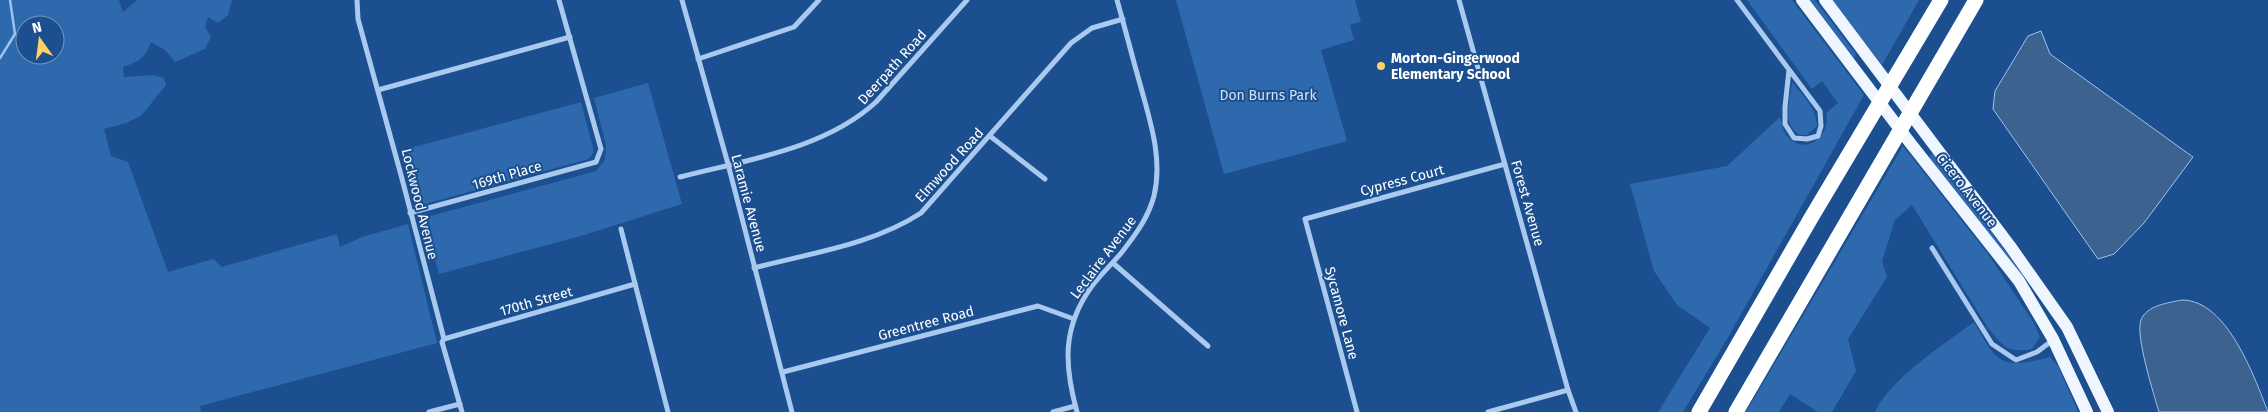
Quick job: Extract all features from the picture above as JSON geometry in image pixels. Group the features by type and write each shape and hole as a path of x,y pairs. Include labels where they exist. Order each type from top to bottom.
{"highway":[{"path":"1898,73 1934,0"},
{"path":"1699,412 1941,0"},
{"path":"1736,412 1976,2"}],"main road":[{"name":"Cicero Avenue","path":"1802,0 1911,144 2019,281 2053,339 2086,412"},
{"name":"Cicero Avenue","path":"1825,0 2010,246 2066,327 2108,412"}],"street":[{"name":"Lockwood Avenue","path":"358,0 358,19 462,412"},
{"path":"378,90 570,37 559,0"},
{"name":"Laramie Avenue","path":"682,0 728,164 792,412"},
{"path":"698,59 794,28 819,0"},
{"name":"Deerpath Road","path":"680,177 808,143 841,129 863,114 876,102 967,0"},
{"name":"Leclaire Avenue","path":"1076,409 1068,375 1067,359 1074,318 1093,285 1136,234 1149,212 1158,166 1155,141 1117,0"},
{"name":"Forest Avenue","path":"1459,0 1568,390 1576,412"},
{"path":"1737,0 1820,111 1821,126 1818,136 1807,140 1794,138 1785,124 1789,70"},
{"name":"Elmwood Road","path":"754,268 875,237 901,226 921,213 1080,35 1092,28 1123,19"},
{"name":"169th Place","path":"410,213 596,162 601,149 570,37"},
{"path":"990,136 1045,179"},
{"name":"Cypress Court","path":"1305,219 1505,164"},
{"name":"Sycamore Lane","path":"1305,219 1357,412"},
{"path":"621,229 668,412"},
{"path":"1932,248 1992,344 2016,360 2037,352 2053,339"},
{"path":"1113,263 1208,346"},
{"name":"170th Street","path":"444,339 635,284"},
{"name":"Greentree Road","path":"783,372 1038,306 1074,318"},
{"path":"1488,412 1568,390"},
{"path":"429,412 460,404"},
{"path":"1053,412 1076,409"}],"green space":[{"path":"0,0 119,0 123,12 137,0 232,0 228,15 218,23 208,17 205,27 211,37 205,49 175,62 165,50 151,42 141,59 123,67 124,77 153,75 164,78 166,85 141,116 126,123 104,129 111,156 128,162 168,272 213,259 222,267 337,234 340,247 362,237 408,224 437,343 200,406 201,412 0,412"},
{"name":"Don Burns Park","path":"1176,0 1355,0 1361,22 1350,25 1354,40 1321,50 1347,141 1224,174"},
{"path":"1747,0 1792,0 1864,95 1727,339 1683,412 1658,412 1710,328 1677,305 1654,271 1630,184 1727,166 1780,117 1787,136 1794,142 1808,144 1821,136 1827,121 1826,113 1838,103 1822,81 1812,89"},
{"path":"1809,0 1815,0 1856,54 1854,59"},
{"path":"1832,0 1919,0 1882,65"},
{"path":"1792,82 1808,102 1816,119 1817,126 1807,135 1800,135 1790,125 1788,112"},
{"path":"648,83 682,204 581,236 439,274 425,223 427,217 596,171 605,160 606,145 594,98"},
{"path":"581,102 593,148 593,153 589,159 421,205 407,149"},
{"path":"1903,146 1988,254 2034,323 2040,337 2032,349 2024,350 2011,349 1998,340 1988,328 1912,205 1895,220 1882,261 1887,277 1848,339 1856,371 1832,412 1818,412 1790,394 1779,412 1746,412"},
{"path":"1932,153 2024,276 2022,277 1929,157"},
{"path":"1974,322 1989,347 2002,360 2010,363 2020,363 2050,357 2058,366 2078,412 1875,412 1882,400 1905,375 1933,351"}],"shaded area":[{"path":"2041,31 2050,54 2193,157 2144,223 2114,254 2098,259 1993,109 1995,91 2028,36"},
{"path":"2182,300 2198,303 2212,312 2225,326 2237,342 2247,361 2268,412 2159,412 2143,351 2140,328 2141,320 2153,308"}],"waterway":[{"path":"0,58 15,34 10,0"}],"place":[{"name":"Morton-Gingerwood Elementary School","path":"1381,66"}]}
